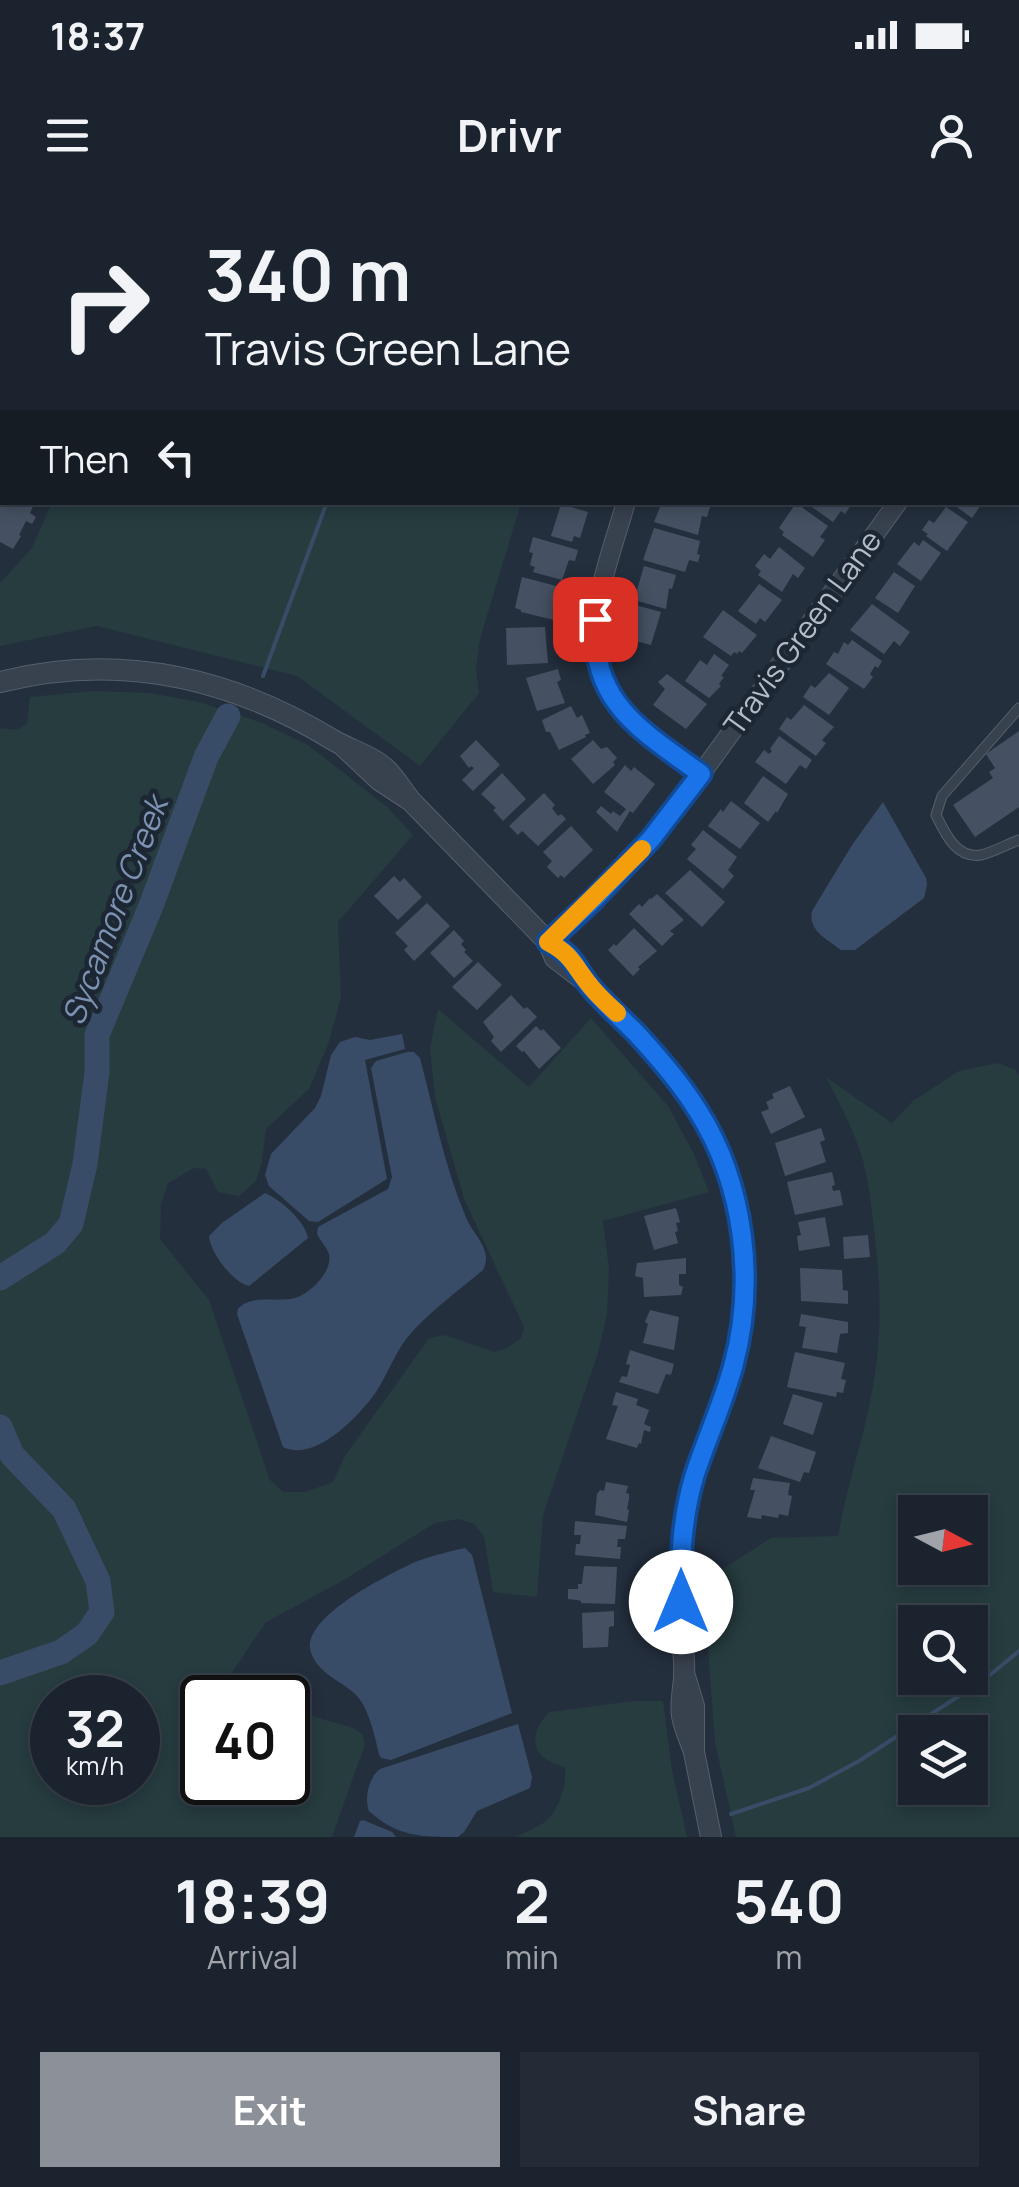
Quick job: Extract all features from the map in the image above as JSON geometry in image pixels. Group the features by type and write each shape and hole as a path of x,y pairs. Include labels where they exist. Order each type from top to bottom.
{"street":[{"path":"625,505 595,619 598,664 611,695 632,721 701,774"},
{"name":"Travis Green Lane","path":"548,942 639,852 701,774 896,505"},
{"path":"0,682 75,670 136,670 175,676 265,703 343,746 379,780 411,801 548,942 555,958 589,984 656,1054 700,1112 724,1164 740,1226 744,1298 729,1380 695,1475 684,1522 680,1573 682,1718 694,1752 712,1837"}],"lane":[{"path":"1019,708 942,796 936,815 948,840 962,852 980,855 1019,840"}],"green space":[{"path":"51,505 520,505 480,639 476,669 479,693 420,766 297,676 97,626 0,646 0,583 32,548"},
{"path":"93,691 150,693 199,702 262,723 308,745 386,806 413,835 338,922 341,997 329,1042 309,1089 266,1129 256,1181 239,1196 218,1192 206,1169 194,1168 168,1183 161,1204 160,1239 209,1300 270,1480 283,1492 305,1492 333,1482 346,1454 429,1338 445,1335 495,1352 521,1338 524,1327 464,1199 435,1097 430,1048 438,1009 529,1087 591,1018 668,1106 709,1192 603,1221 609,1269 607,1315 543,1515 537,1597 493,1592 484,1536 474,1524 459,1519 435,1523 344,1580 266,1622 230,1675 180,1675 180,1805 310,1805 310,1715 362,1734 365,1744 332,1837 0,1837 0,728 17,730 27,724 30,697"},
{"path":"998,1063 1016,1070 1019,1076 1019,1837 736,1837 715,1742 703,1582 771,1538 838,1536 871,1400 877,1360 879,1280 863,1160 826,1077 892,1123 913,1101 959,1071"},
{"path":"663,1701 672,1770 687,1837 517,1837 551,1816 563,1789 565,1768 544,1758 536,1745 536,1733 546,1716 550,1712"}],"water":[{"path":"883,802 926,878 924,898 855,950 841,950 816,929 812,911"},
{"path":"402,1034 405,1049 365,1060 387,1179 318,1222 309,1221 269,1186 265,1175 271,1154 315,1108 331,1055 340,1042 355,1037 370,1040"},
{"path":"407,1052 420,1058 451,1177 468,1222 484,1249 486,1262 483,1270 412,1332 376,1392 348,1424 309,1449 283,1447 238,1309 251,1301 291,1299 309,1290 325,1273 329,1260 317,1234 318,1227 388,1189 392,1177 371,1068 376,1061"},
{"path":"265,1193 291,1212 308,1238 249,1286 223,1266 209,1236"},
{"path":"465,1548 472,1555 512,1713 391,1760 381,1758 361,1702 321,1668 312,1655 310,1641 330,1614 366,1588 413,1563"},
{"path":"518,1724 532,1777 530,1788 477,1811 458,1837 410,1834 369,1811 368,1788 380,1769"},
{"path":"363,1820 392,1832 396,1837 354,1837"}],"building":[{"path":"0,505 34,505 30,513 36,517 32,524 26,521 13,549 0,542"},
{"path":"561,505 588,512 580,538 574,536 572,542 551,536"},
{"path":"661,505 711,505 707,517 702,516 698,535 654,522"},
{"path":"795,505 828,526 820,537 825,540 813,557 782,535 784,532 779,528"},
{"path":"809,505 851,505 833,522"},
{"path":"954,505 981,505 972,518"},
{"path":"946,507 968,522 947,551 922,530 929,520 934,523"},
{"path":"654,528 700,541 698,562 689,560 685,572 643,560"},
{"path":"533,537 578,550 575,561 569,560 562,580 533,572 533,553 529,552"},
{"path":"923,540 941,553 921,581 897,564 914,542 919,546"},
{"path":"779,547 805,568 798,578 793,574 782,592 758,575 761,571 755,566 764,554 770,559"},
{"path":"644,566 676,575 672,589 669,588 666,609 634,600"},
{"path":"894,572 915,586 898,613 875,598"},
{"path":"522,577 560,587 560,618 555,616 554,620 515,608"},
{"path":"759,584 782,600 765,622 760,618 756,624 738,611"},
{"path":"632,604 661,612 651,645 624,638"},
{"path":"872,604 910,632 900,646 894,641 884,654 850,630"},
{"path":"723,610 757,635 742,653 734,652 731,656 703,637"},
{"path":"545,627 548,663 507,665 506,628"},
{"path":"852,640 882,661 878,668 875,666 864,689 826,664 844,642 848,645"},
{"path":"714,654 729,665 721,676 721,686 709,698 685,681 700,660 707,665"},
{"path":"558,669 561,680 557,682 565,703 537,711 526,678"},
{"path":"829,673 849,688 829,715 803,697 811,685 815,688"},
{"path":"667,674 707,704 686,729 653,705 665,689 658,682"},
{"path":"804,705 834,727 822,740 826,743 816,756 779,729 787,717 791,720"},
{"path":"571,706 577,718 582,715 590,733 559,750 542,720"},
{"path":"1019,731 1019,807 975,837 953,805 993,778 989,772 995,768 986,754"},
{"path":"779,736 812,760 806,769 800,765 786,784 755,762 764,750 769,754 772,751"},
{"path":"476,740 500,765 473,791 462,780 474,768 469,768 460,756"},
{"path":"593,740 617,758 615,765 593,784 571,759"},
{"path":"625,765 631,771 634,767 655,784 617,832 596,812 601,806 620,816 626,809 604,792"},
{"path":"502,773 526,799 503,821 481,794"},
{"path":"763,776 788,794 768,822 744,803"},
{"path":"544,793 555,805 552,808 558,816 566,819 538,846 522,831 518,835 509,826"},
{"path":"731,801 760,823 740,849 708,826"},
{"path":"571,826 593,850 564,878 558,878 547,867 552,861 543,852"},
{"path":"703,830 737,857 728,870 734,876 723,889 687,859 696,849 691,845"},
{"path":"690,870 725,902 702,927 665,893"},
{"path":"394,876 400,882 404,878 422,897 398,920 374,896"},
{"path":"657,894 684,920 670,931 674,934 662,946 629,914"},
{"path":"427,903 450,926 414,961 404,950 408,946 395,933"},
{"path":"634,928 657,951 633,976 608,950"},
{"path":"454,930 473,961 454,978 430,953"},
{"path":"478,962 502,985 477,1010 452,987"},
{"path":"511,995 537,1017 501,1052 483,1022"},
{"path":"536,1026 561,1048 539,1069 516,1046"},
{"path":"790,1086 805,1117 771,1134 761,1112 769,1109 766,1102 774,1098 772,1094"},
{"path":"821,1128 825,1140 820,1142 826,1162 785,1176 775,1143"},
{"path":"832,1172 833,1191 840,1190 843,1205 795,1215 787,1182"},
{"path":"676,1208 680,1222 676,1223 675,1232 678,1243 654,1250 644,1216"},
{"path":"825,1217 830,1246 799,1251 798,1222"},
{"path":"868,1235 870,1257 844,1259 843,1237"},
{"path":"686,1258 686,1274 679,1274 681,1295 644,1297 643,1278 635,1276 637,1263"},
{"path":"800,1268 842,1270 848,1304 801,1301"},
{"path":"650,1310 679,1317 674,1350 643,1343"},
{"path":"801,1314 848,1322 848,1333 840,1334 837,1353 802,1348 806,1327 799,1326"},
{"path":"630,1350 674,1364 658,1394 619,1382 622,1376 627,1377"},
{"path":"795,1352 845,1363 843,1393 837,1392 836,1397 787,1387"},
{"path":"616,1392 638,1399 636,1405 649,1410 644,1424 651,1427 650,1432 644,1430 637,1448 606,1439 618,1406 612,1405"},
{"path":"793,1394 823,1403 813,1435 783,1424"},
{"path":"771,1436 816,1452 809,1473 804,1472 800,1482 758,1468"},
{"path":"753,1478 790,1483 788,1516 747,1517 755,1490 750,1490"},
{"path":"606,1482 628,1486 627,1522 595,1515 597,1494 604,1491"},
{"path":"575,1521 627,1526 625,1539 618,1539 620,1559 575,1555 581,1535 574,1535"},
{"path":"584,1566 617,1567 615,1604 568,1599 568,1589 578,1589 578,1584 582,1584"},
{"path":"614,1611 608,1647 583,1648 582,1613"}],"waterway":[{"name":"Sycamore Creek","path":"263,676 326,505"},
{"name":"Sycamore Creek","path":"0,1278 55,1243 71,1224 85,1164 97,1072 97,1035 151,906 206,757 228,716"},
{"name":"Sycamore Creek","path":"0,1427 12,1455 64,1509 98,1581 102,1612 87,1634 61,1652 0,1673"},
{"path":"731,1814 809,1788 859,1761 985,1679 1019,1651"}],"slow traffic":[{"path":"617,1013 589,984 573,959 548,942 642,849"}],"route":[{"path":"595,619 598,664 611,695 632,721 701,774 651,839 548,942 573,959 589,984 656,1054 700,1112 728,1175 743,1250 744,1298 738,1346 689,1498 681,1553 681,1602"}]}
